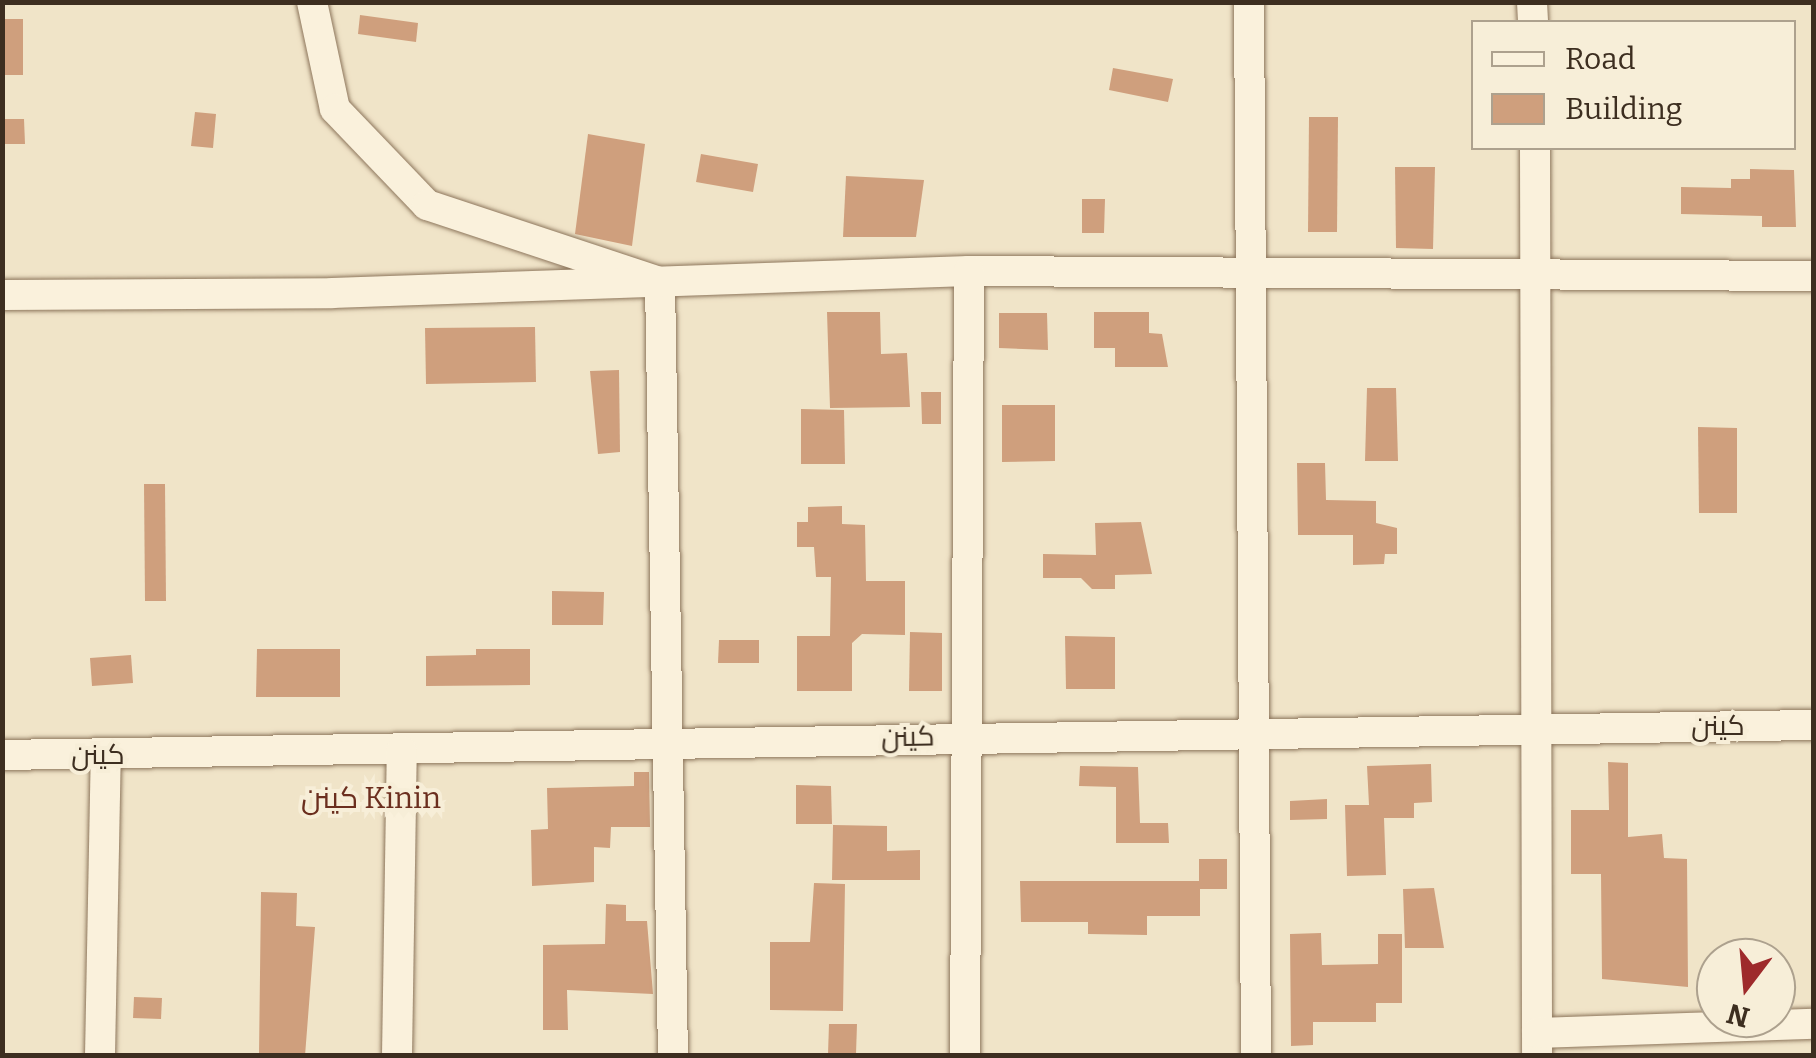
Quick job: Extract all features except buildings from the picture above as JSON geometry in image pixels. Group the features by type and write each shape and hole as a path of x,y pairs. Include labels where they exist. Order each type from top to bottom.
{"street":[{"path":"312,2 335,109 426,205 660,282"},
{"path":"1249,2 1254,269 1256,1056"},
{"path":"1535,150 1537,1044 1814,1024"},
{"path":"2,295 660,282 969,271 1254,269 1814,276"},
{"path":"966,1056 962,736 969,271"},
{"path":"660,282 663,740 673,1056"},
{"name":"كينن","path":"2,755 402,750 663,740 1814,725"},
{"path":"397,1056 402,750"},
{"path":"100,1056 106,756"}],"district":[{"name":"كينن Kinin","path":"371,798"}]}
